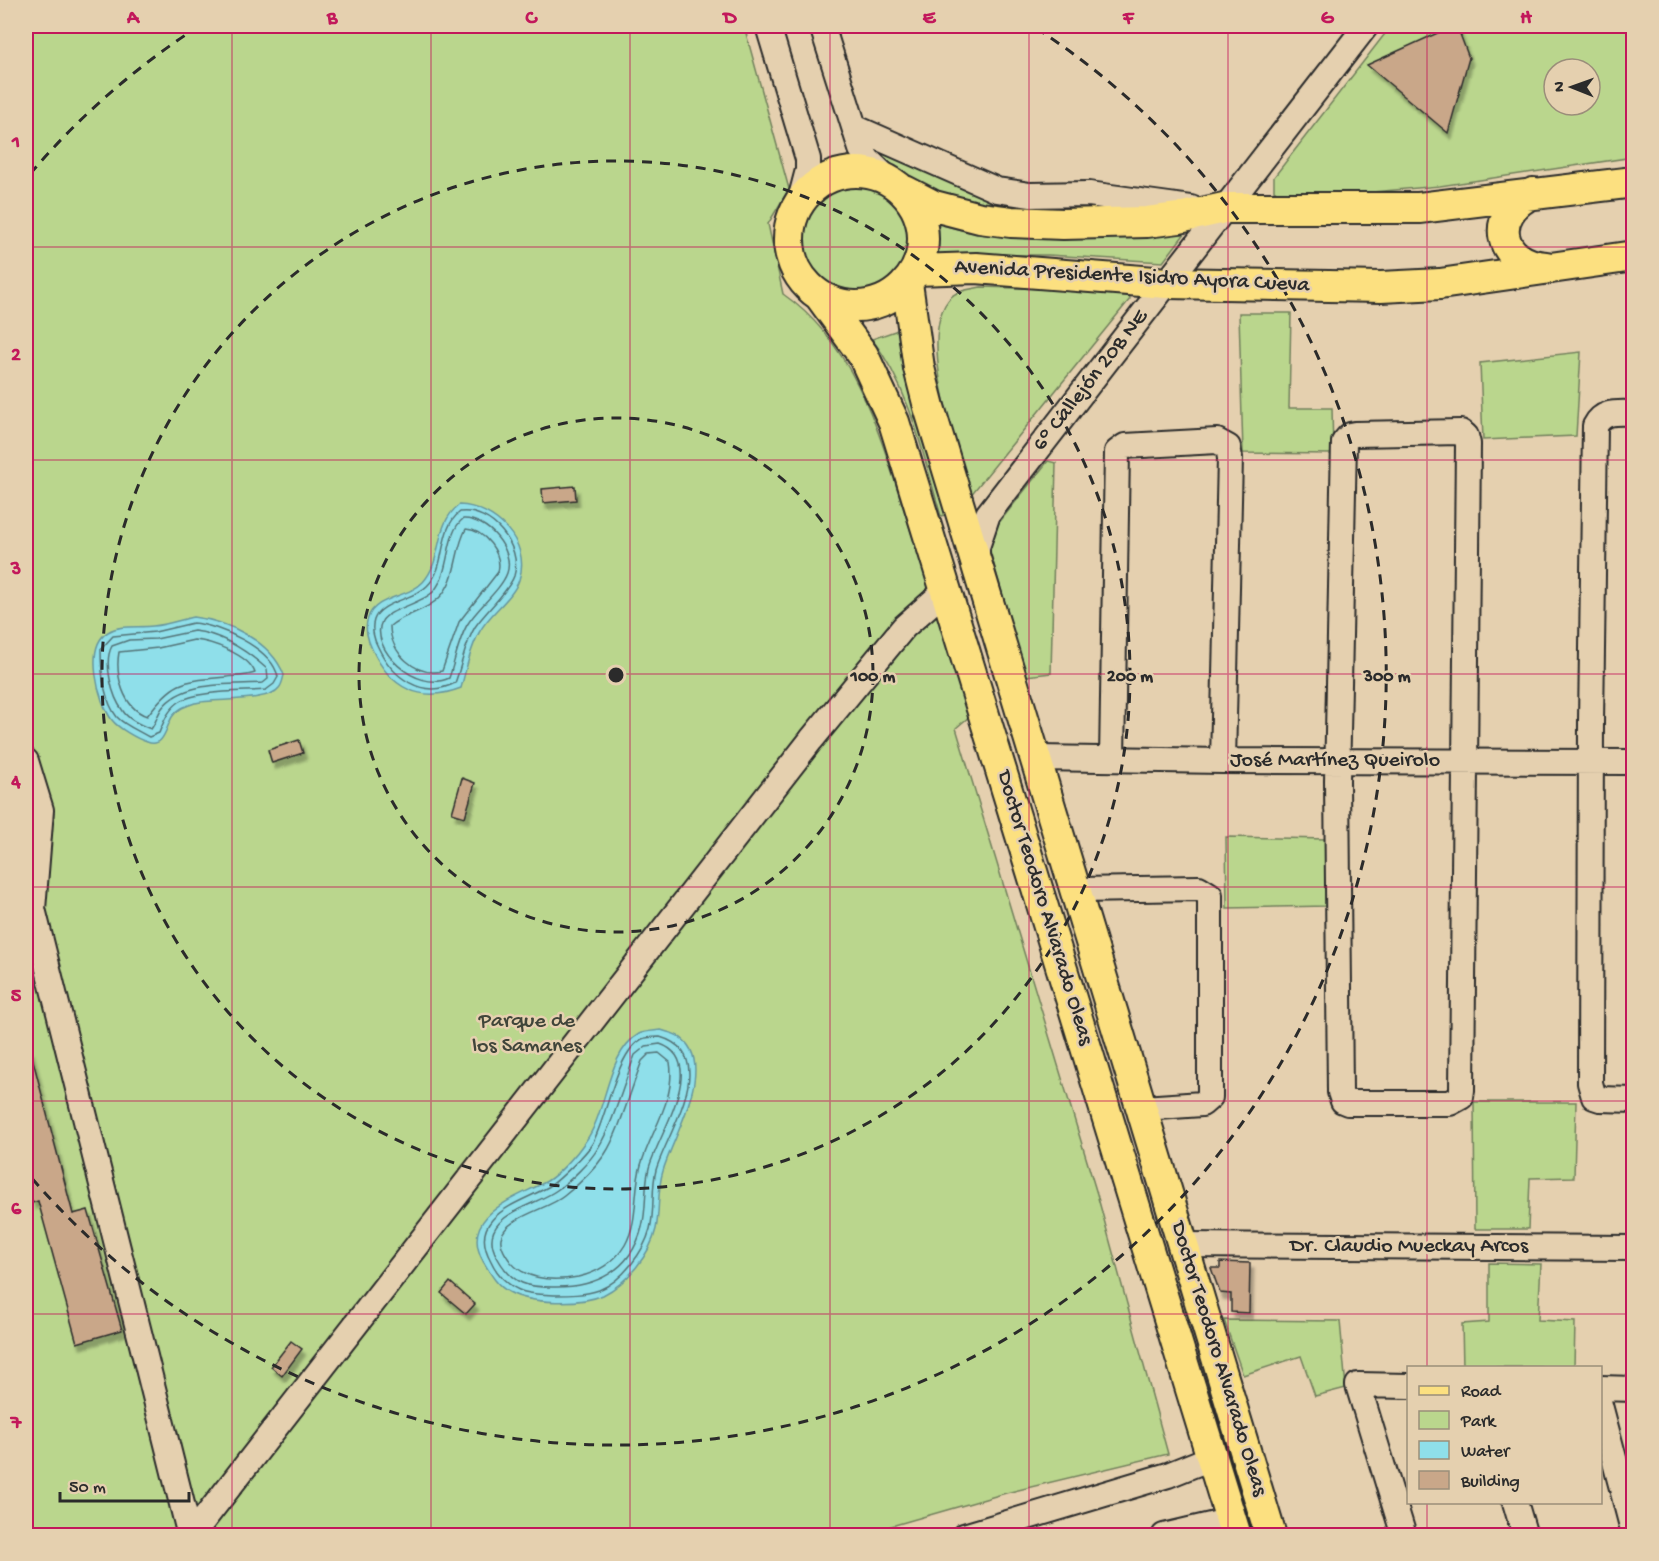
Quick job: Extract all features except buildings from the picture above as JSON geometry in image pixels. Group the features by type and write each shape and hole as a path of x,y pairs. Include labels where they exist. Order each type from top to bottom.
{"main road":[{"path":"923,274 895,294 866,306 834,303 820,296 800,276 791,254 790,228 799,204 809,191 824,180 840,173 857,171 898,186 952,212 1011,222 1147,222 1179,218 1219,208 1419,208 1634,182"},
{"path":"898,186 916,208 922,223 925,289 914,320"},
{"path":"1533,193 1520,199 1510,209 1504,222 1504,236 1509,249 1519,260 1532,266 1546,267"},
{"name":"Avenida Presidente Isidro Ayora Cueva","path":"923,274 976,268 1167,284 1381,287 1440,284 1634,256"},
{"name":"Doctor Teodoro Alvarado Oleas","path":"923,274 914,320 919,368 929,406 1078,890 1271,1536"},
{"name":"Doctor Teodoro Alvarado Oleas","path":"820,296 863,354 894,422 1234,1528"}],"street":[{"path":"768,26 808,159 808,170 799,204"},
{"path":"822,26 854,127 868,160 898,186"},
{"path":"854,127 1004,192 1030,195 1089,194 1166,206 1219,208 1366,26"},
{"name":"6° Callejón 20B NE","path":"977,562 977,547 988,514 1167,284 1219,208"},
{"path":"1634,413 1605,414 1599,418 1595,426 1590,1083 1594,1097 1634,1100"},
{"path":"1461,432 1466,436 1468,444 1464,761 1461,1097 1450,1103 1348,1103 1343,1101 1340,1092 1338,760 1344,442 1350,435 1461,432"},
{"path":"1112,759 1117,452 1125,446 1217,441 1228,447 1230,458 1223,762"},
{"path":"190,1536 811,740 904,627 946,590"},
{"name":"José Martínez Queirolo","path":"1038,758 1223,762 1338,760 1634,762"},
{"path":"26,761 41,810 33,909 190,1536"},
{"path":"1078,890 1199,888 1210,895 1210,1097 1202,1104 1143,1108"},
{"name":"Dr. Claudio Mueckay Arcos","path":"1184,1245 1634,1248"},
{"path":"1404,1536 1358,1385 1407,1386"},
{"path":"1602,1388 1634,1389"},
{"path":"1602,1413 1634,1534"},
{"path":"964,1536 1168,1475 1213,1457"},
{"path":"1515,1504 1525,1536"},
{"path":"1164,1536 1234,1528"}],"green space":[{"name":"Parque de los Samanes","path":"26,26 744,26 789,189 768,224 783,294 810,317 833,343 851,372 867,404 892,471 970,716 956,728 1097,1194 1168,1454 1006,1493 860,1535 26,1535"},
{"path":"1391,26 1633,26 1633,157 1440,186 1304,198 1280,194 1274,190 1274,177"},
{"path":"874,149 1001,201 1083,201 1118,210 1020,213 920,189 897,174"},
{"path":"856,186 877,190 895,202 907,220 911,241 907,262 895,280 877,292 856,296 835,292 817,280 805,262 801,241 805,220 817,202 835,190"},
{"path":"1196,219 1163,262 1048,255 988,255 936,265 939,224 969,232 990,234"},
{"path":"981,287 1120,291 1129,293 1130,299 970,496 942,393 937,337 941,314 951,297 961,291"},
{"path":"1239,313 1291,313 1289,408 1332,408 1333,454 1243,453"},
{"path":"905,324 920,425 946,515 941,516 922,447 897,380 872,339 895,331"},
{"path":"1581,352 1576,436 1483,440 1480,363"},
{"path":"1048,461 1056,463 1051,673 1026,676 990,551 989,539 994,529"},
{"path":"1226,837 1328,839 1327,906 1227,908"},
{"path":"1474,1102 1576,1102 1574,1177 1530,1178 1528,1229 1475,1229"},
{"path":"1489,1263 1541,1264 1538,1320 1575,1322 1574,1366 1463,1366 1462,1324 1489,1322"},
{"path":"1224,1320 1340,1321 1346,1388 1315,1396 1301,1356 1243,1375"}],"water":[{"path":"459,505 472,507 497,519 515,540 522,566 516,587 480,631 471,652 461,688 446,693 420,693 397,683 379,663 368,638 367,622 377,605 423,582 434,563 445,522"},
{"path":"193,617 234,628 259,643 278,663 284,675 282,684 273,693 264,696 185,706 172,717 161,740 153,743 143,741 112,720 102,701 95,661 101,639 108,632 124,627 168,624"},
{"path":"661,1030 678,1036 690,1048 695,1063 690,1101 663,1171 656,1229 649,1249 629,1276 612,1290 594,1298 556,1302 529,1299 509,1292 491,1274 477,1245 478,1231 484,1220 507,1201 547,1181 568,1163 592,1130 613,1069 628,1043 641,1033"}]}
